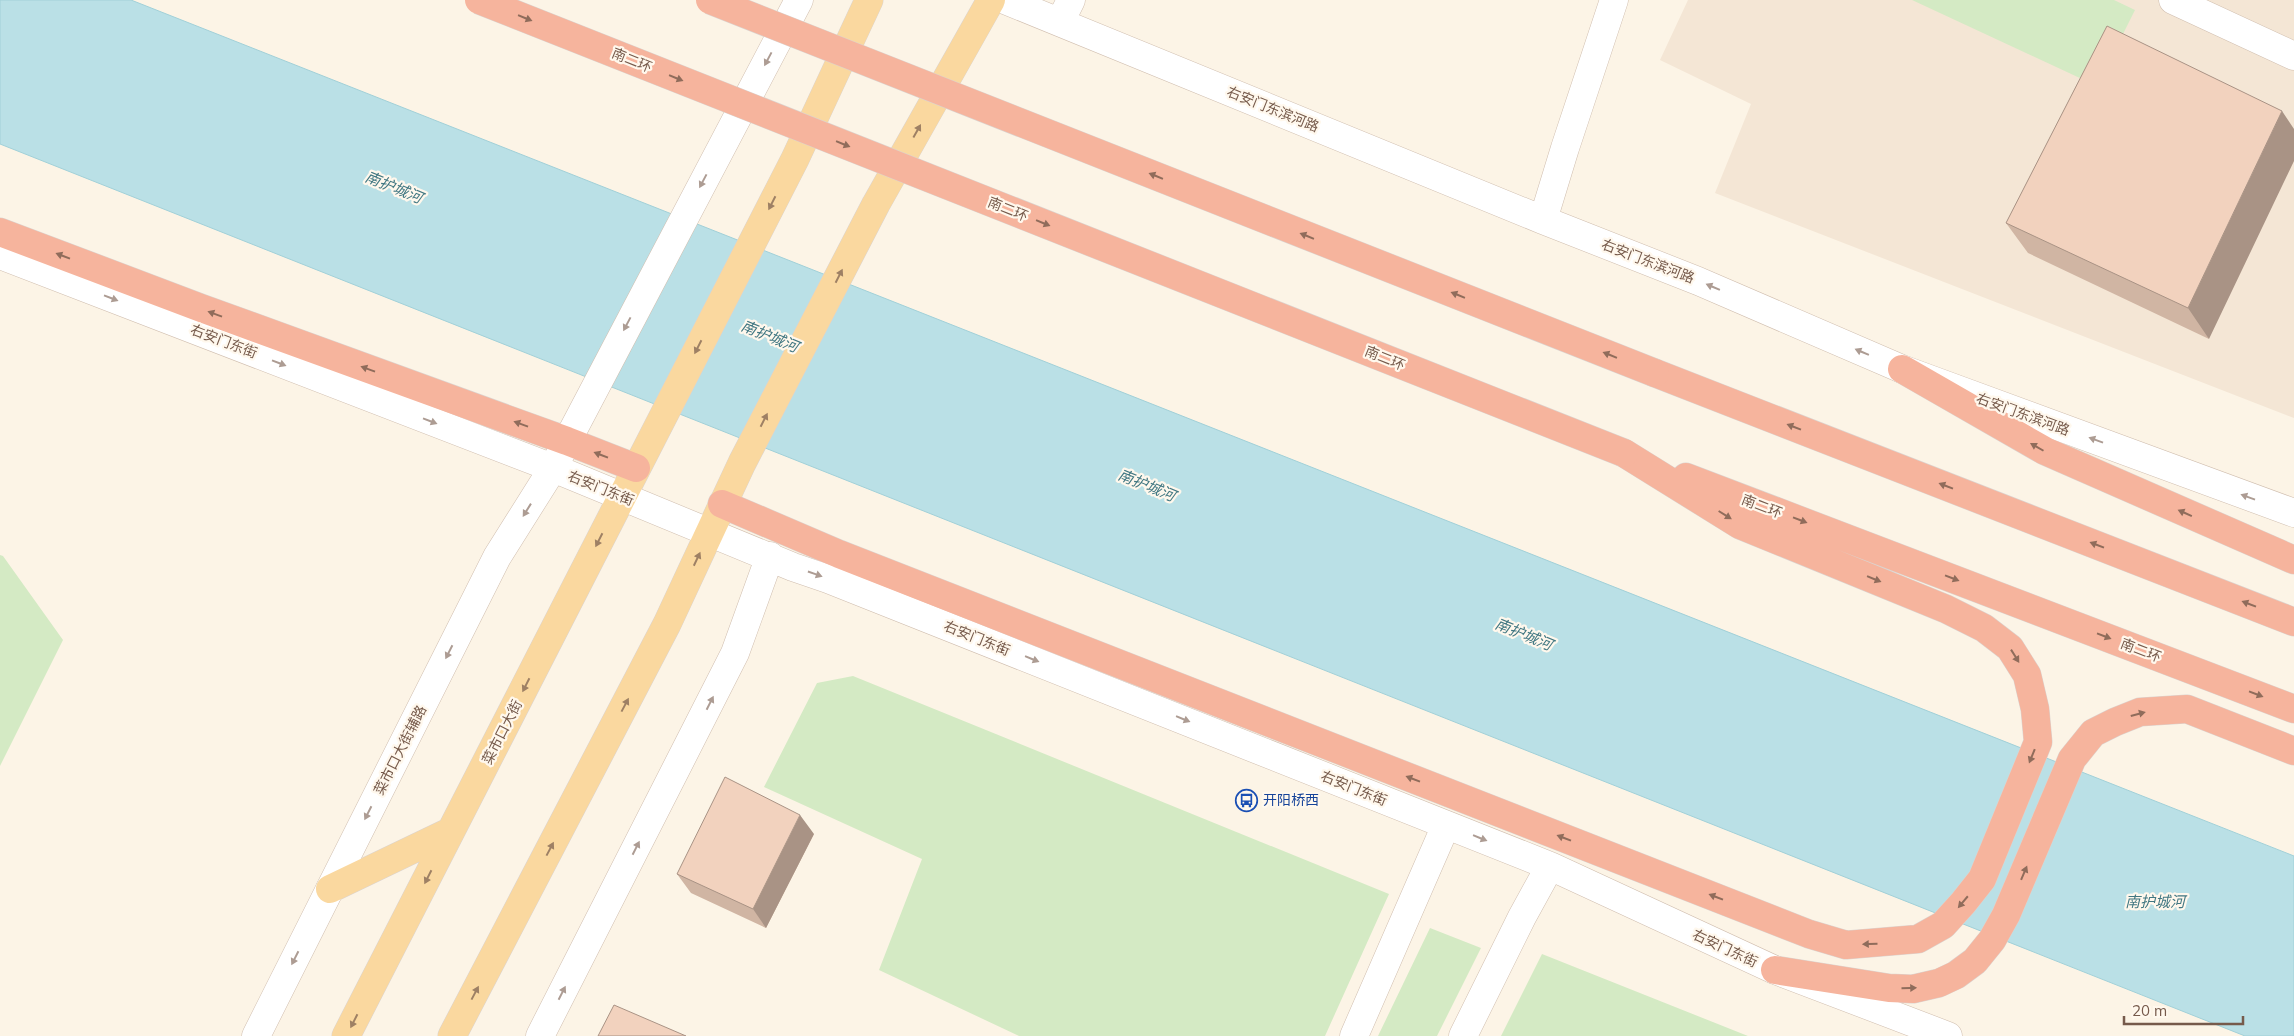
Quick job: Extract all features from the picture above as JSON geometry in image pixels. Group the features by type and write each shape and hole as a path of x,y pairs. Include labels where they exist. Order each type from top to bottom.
{"highway":[{"name":"南二环","path":"479,0 1624,453 2294,709"},
{"path":"710,0 1655,373 2294,622"},
{"path":"0,232 636,468"},
{"path":"1902,369 2045,452 2294,560"},
{"path":"722,504 839,554 1808,934 1846,945 1918,939 1944,925 1982,879 2038,742 2027,675 2010,648 1984,628 1946,609 1740,525 1624,453"},
{"path":"1775,970 1889,988 1913,989 1939,983 1956,975 1975,961 1992,940 2006,915 2072,760 2093,733 2140,712 2187,709 2294,751"}],"main road":[{"name":"菜市口大街","path":"346,1036 795,159 869,0"},
{"path":"452,1036 667,624 742,463 876,204 991,0"},
{"path":"330,889 451,831"}],"street":[{"name":"菜市口大街辅路","path":"256,1036 497,557 552,468 798,0"},
{"name":"右安门东滨河路","path":"1005,0 1065,11 1543,220 1698,281 1902,369 2294,514"},
{"path":"1543,220 1614,0"},
{"path":"2173,0 2294,56"},
{"name":"右安门东街","path":"0,255 552,468 1550,866 1775,970 1915,1031 1948,1036"},
{"path":"540,1036 735,653 770,556"},
{"path":"1354,1036 1446,825"},
{"path":"1463,1036 1522,917 1550,866"}],"shaded area":[{"path":"1688,0 2294,0 2294,418 1715,193 1751,104 1660,60"}],"green space":[{"path":"1912,0 2114,0 2135,10 2097,86"},
{"path":"0,555 3,556 63,640 0,766"},
{"path":"853,676 1389,894 1325,1036 1019,1036 879,970 922,859 764,787 817,683"},
{"path":"1430,928 1481,948 1437,1036 1378,1036"},
{"path":"1542,954 1748,1036 1501,1036"}],"water":[{"name":"南护城河","path":"0,0 131,0 2294,856 2294,1036 2245,1036 0,144"}],"building":[{"path":"2107,26 2282,111 2188,308 2006,223"},
{"path":"725,777 800,815 753,909 677,874"},
{"path":"614,1005 686,1036 598,1036"}],"place":[{"name":"开阳桥西","path":"1247,800"}]}
